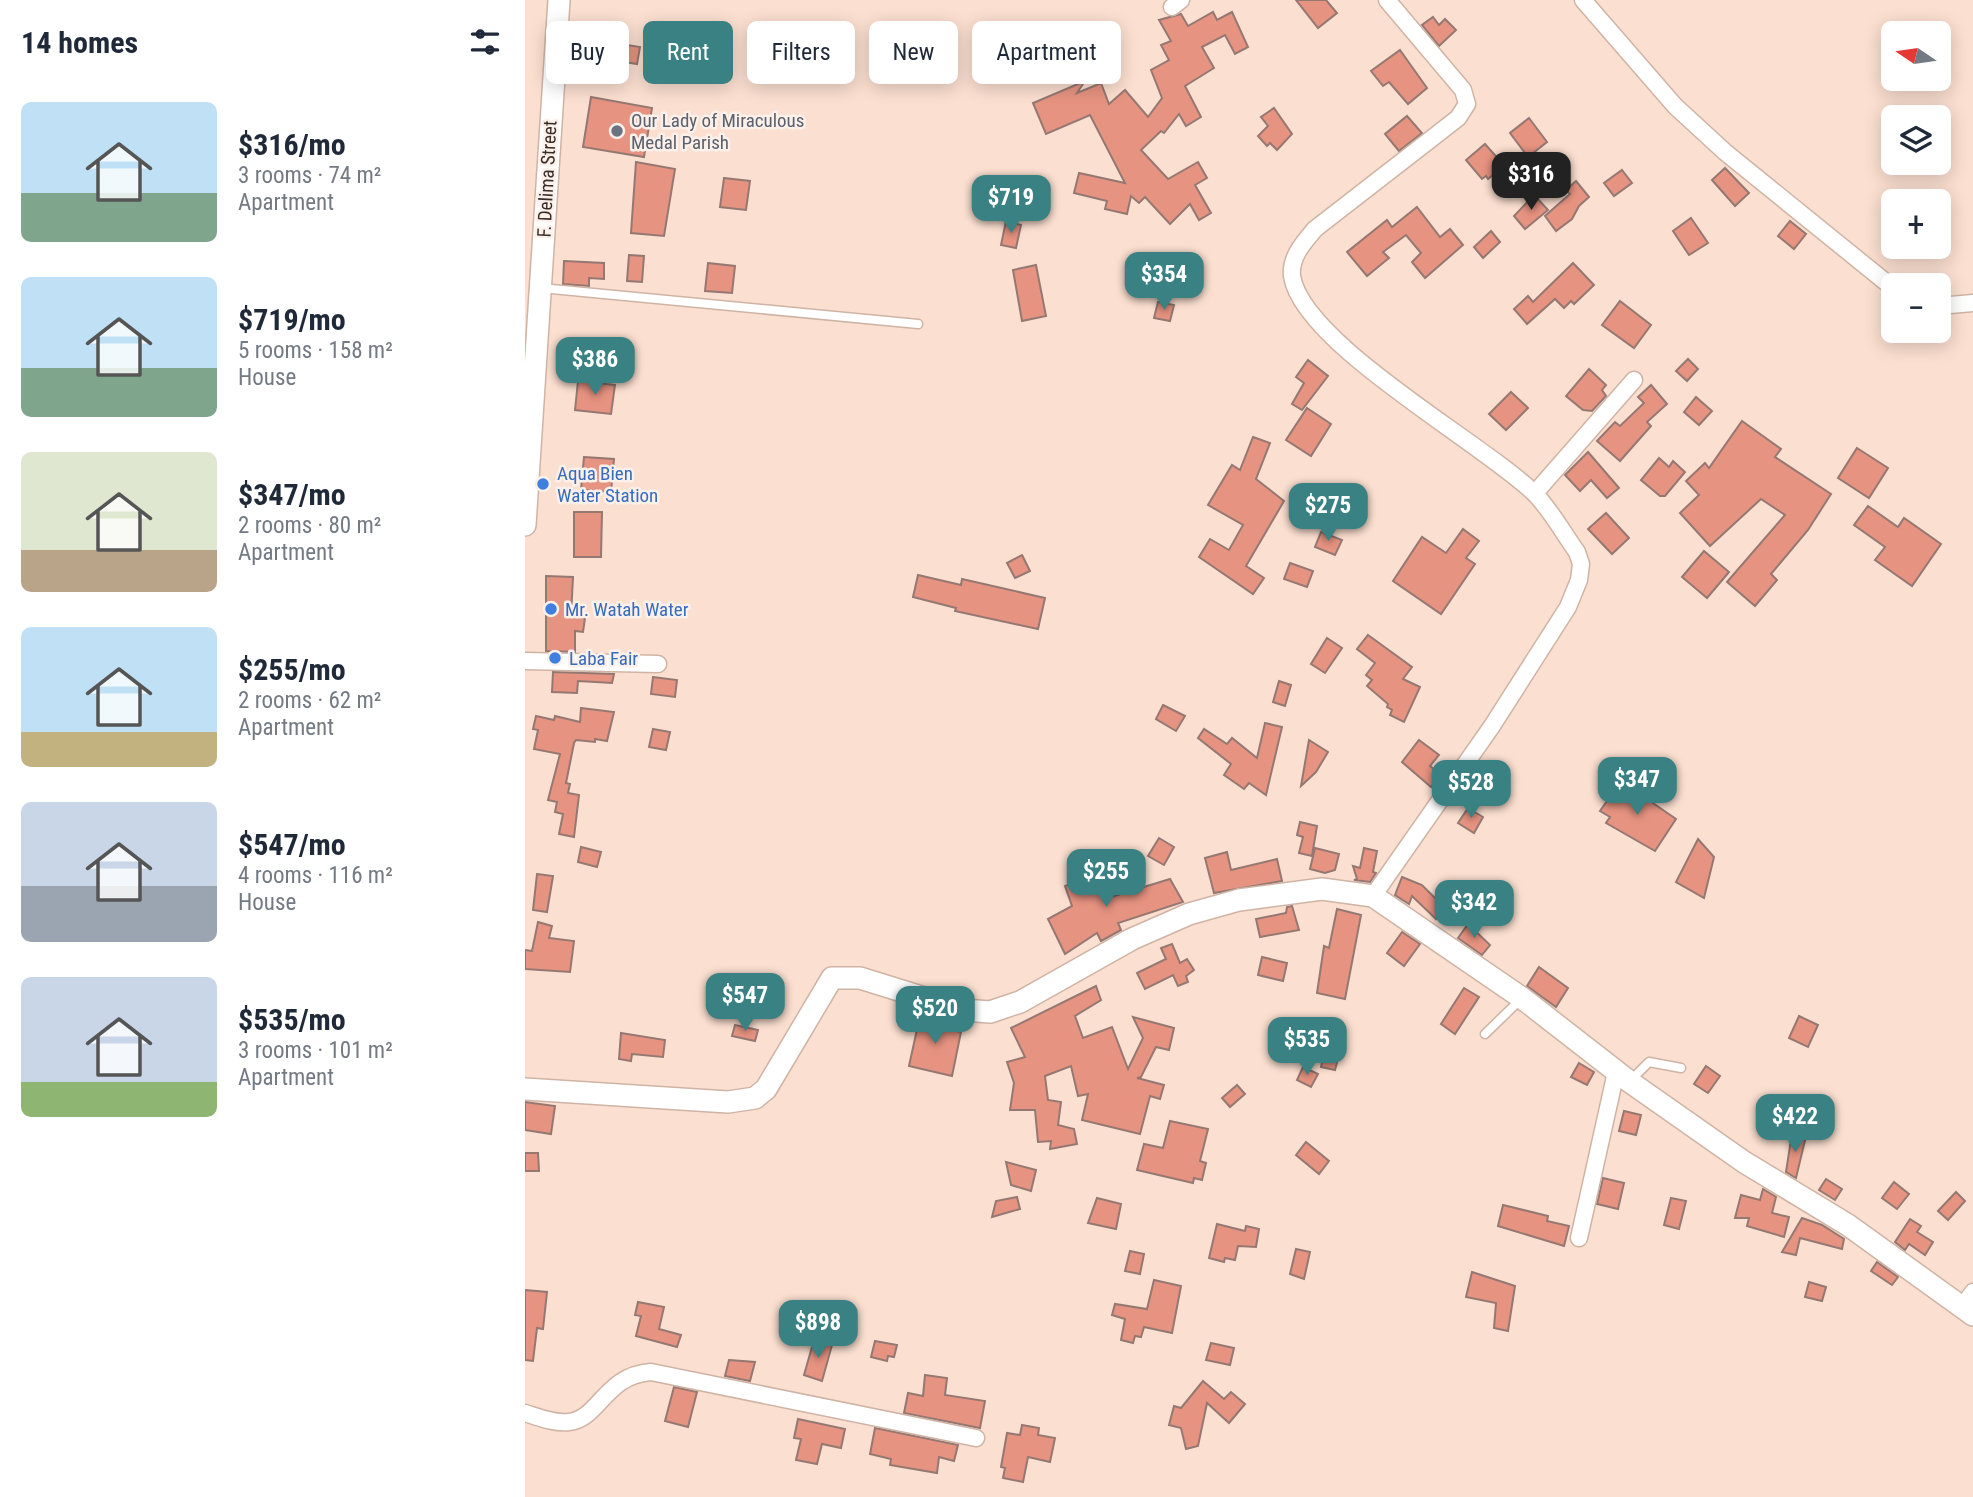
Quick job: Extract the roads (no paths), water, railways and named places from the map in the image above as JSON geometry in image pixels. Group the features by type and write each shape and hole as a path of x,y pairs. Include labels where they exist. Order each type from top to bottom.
{"street":[{"name":"F. Delima Street","path":"525,525 532,341 541,288 559,0"},
{"path":"1373,896 1492,726 1568,607 1579,580 1581,564 1577,552 1535,493 1348,352 1310,311 1293,276 1293,261 1300,247 1315,229 1458,118 1467,104 1463,90 1387,0"},
{"path":"1583,0 1675,106 1725,152 1881,278"},
{"path":"1951,305 1973,303"},
{"path":"1535,493 1634,380"},
{"path":"525,661 658,664"},
{"path":"525,1089 728,1102 755,1098 776,1077 832,978 860,978 963,1010 990,1012 1020,1002 1132,939 1189,914 1239,900 1322,889 1373,896 1522,998 1623,1077 1744,1162 1848,1225 1969,1304"},
{"path":"1579,1238 1623,1077"},
{"path":"525,1413 564,1423 573,1422 584,1417 620,1381 632,1373 651,1372 976,1438"}],"lane":[{"path":"541,288 918,324"},
{"path":"1485,1034 1522,998"},
{"path":"1623,1077 1649,1062 1681,1068"}],"place":[{"name":"Our Lady of Miraculous Medal Parish","path":"617,131"},
{"name":"Aqua Bien Water Station","path":"543,484"},
{"name":"Mr. Watah Water","path":"551,609"},
{"name":"Laba Fair","path":"555,658"}]}
